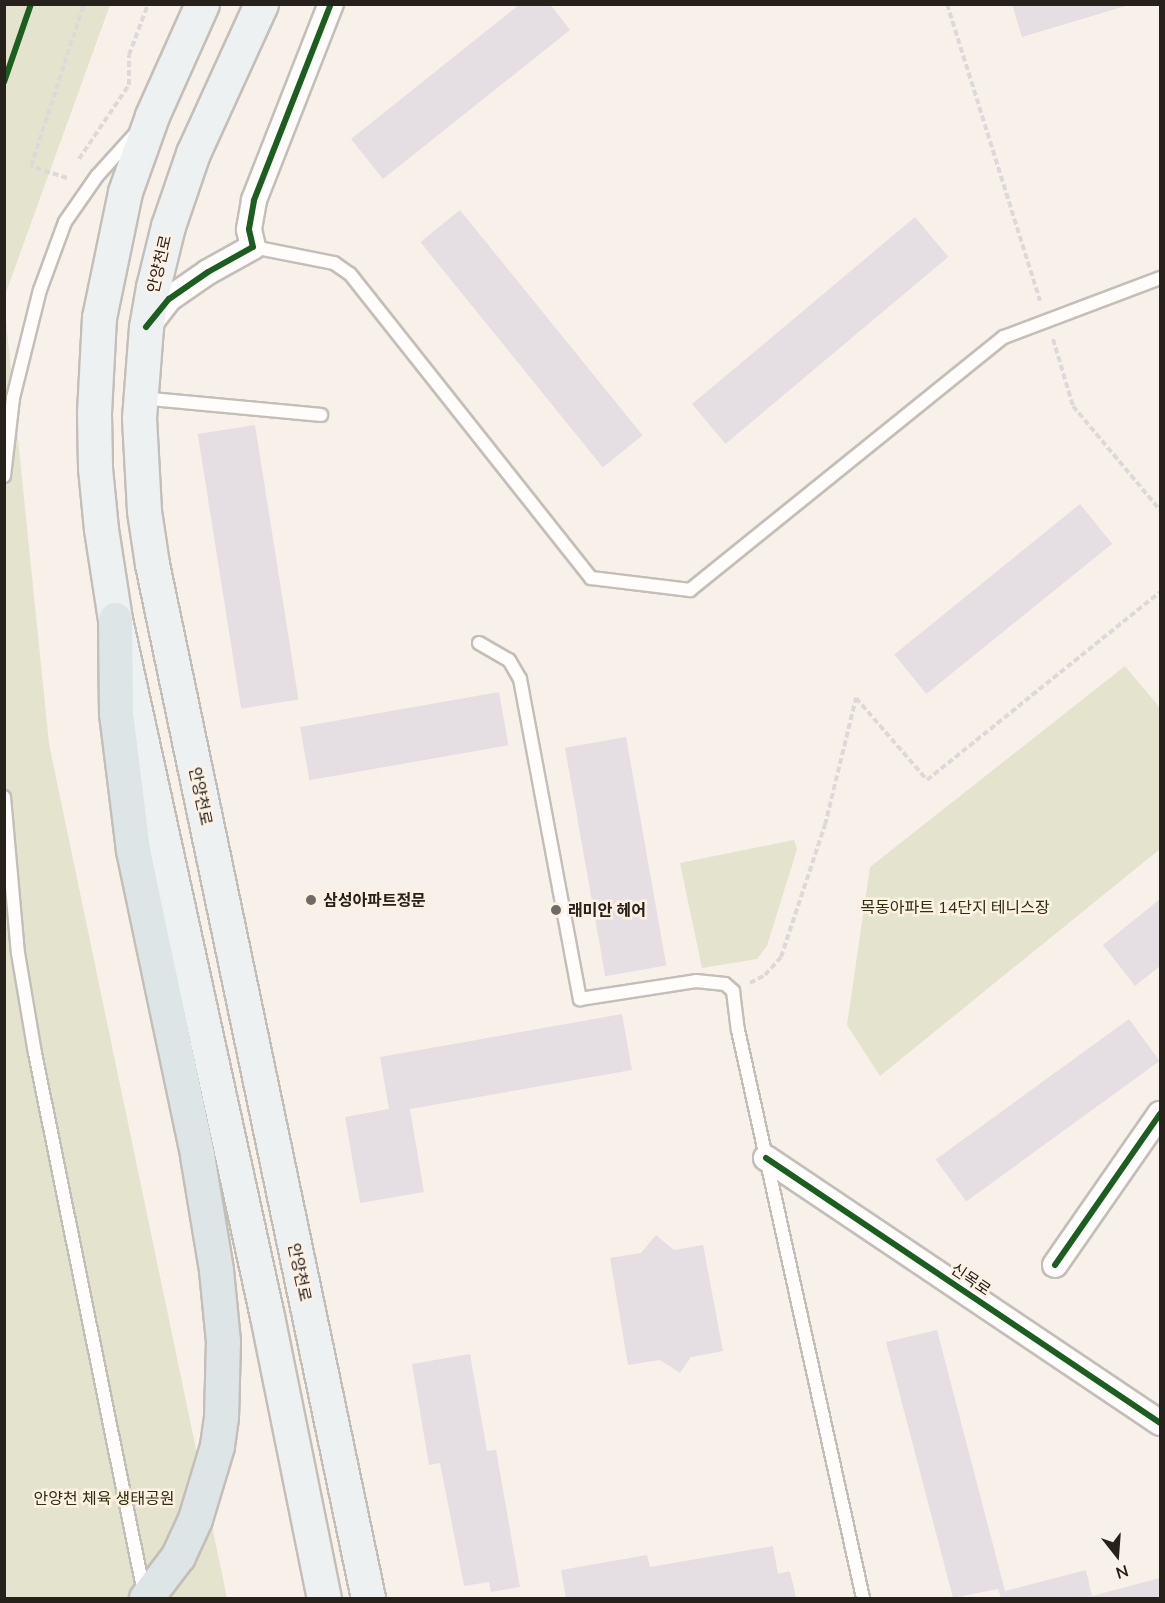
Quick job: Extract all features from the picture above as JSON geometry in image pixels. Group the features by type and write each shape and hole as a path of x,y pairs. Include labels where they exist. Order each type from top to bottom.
{"main road":[{"path":"202,4 152,116 125,192 99,317 94,414 95,468 101,529 115,619 267,1316 324,1599"},
{"name":"안양천로","path":"261,4 193,153 168,226 146,327 139,418 144,511 152,564 368,1599"},
{"path":"115,619 117,713 133,850 197,1155 216,1270 223,1341 222,1417 217,1446 195,1519 178,1556 146,1599"}],"street":[{"path":"146,327 169,299 208,272 253,247 249,229 254,200 331,4"},
{"path":"1055,1265 1161,1114"},
{"name":"신목로","path":"766,1158 1161,1423"}],"lane":[{"path":"4,476 13,398 40,290 65,222 97,176 152,116"},
{"path":"253,247 334,263 350,274 591,578 690,590 1004,337 1161,278"},
{"path":"141,398 321,415"},
{"path":"479,643 509,660 520,679 580,999 696,981 725,984 733,991 738,1030 863,1599"},
{"path":"4,797 18,953 33,1042 146,1599"}],"path":[{"path":"72,170 66,179 31,166 84,4"},
{"path":"79,160 129,85 129,55 148,4"},
{"path":"947,4 1074,406 1160,511"},
{"path":"733,991 765,975 781,957 825,825 856,698 927,780 1161,592"}],"green space":[{"path":"4,5 110,5 5,295"},
{"name":"안양천 체육 생태공원","path":"4,301 49,744 227,1598 5,1598"},
{"name":"목동아파트 14단지 테니스장","path":"1125,666 1160,708 1160,849 880,1076 847,1025 870,867"},
{"path":"794,840 797,849 767,946 757,959 702,968 680,863"}],"building":[{"path":"520,4 550,4 570,30 383,179 351,139"},
{"path":"1012,4 1129,4 1129,5 1022,37"},
{"path":"460,210 643,435 603,467 420,242"},
{"path":"915,217 948,257 726,444 692,404"},
{"path":"255,425 298,700 241,709 198,434"},
{"path":"1080,504 1112,544 926,694 894,654"},
{"path":"499,692 508,745 309,780 300,727"},
{"path":"626,737 666,965 605,976 565,748"},
{"path":"1160,899 1160,966 1135,986 1103,945"},
{"path":"622,1014 632,1070 410,1109 424,1192 360,1203 345,1117 389,1109 380,1057"},
{"path":"1129,1019 1160,1061 966,1202 936,1159"},
{"path":"656,1235 674,1250 703,1245 723,1351 691,1357 680,1373 660,1360 628,1365 610,1258 641,1253"},
{"path":"937,1330 1005,1591 1086,1570 1092,1596 1160,1578 1160,1598 1001,1598 998,1589 953,1598 886,1342"},
{"path":"470,1354 487,1451 496,1450 520,1587 491,1592 489,1582 464,1586 440,1463 429,1465 412,1364"},
{"path":"773,1546 778,1574 790,1571 796,1598 566,1598 561,1570 647,1555 650,1567"}],"cycle path":[{"path":"4,82 31,4"},
{"path":"146,327 169,299 208,272 253,247 249,229 254,200 331,4"},
{"path":"1055,1265 1160,1114"},
{"path":"766,1158 1160,1423"}],"place":[{"name":"삼성아파트정문","path":"311,900"},
{"name":"래미안 헤어","path":"556,910"}]}
